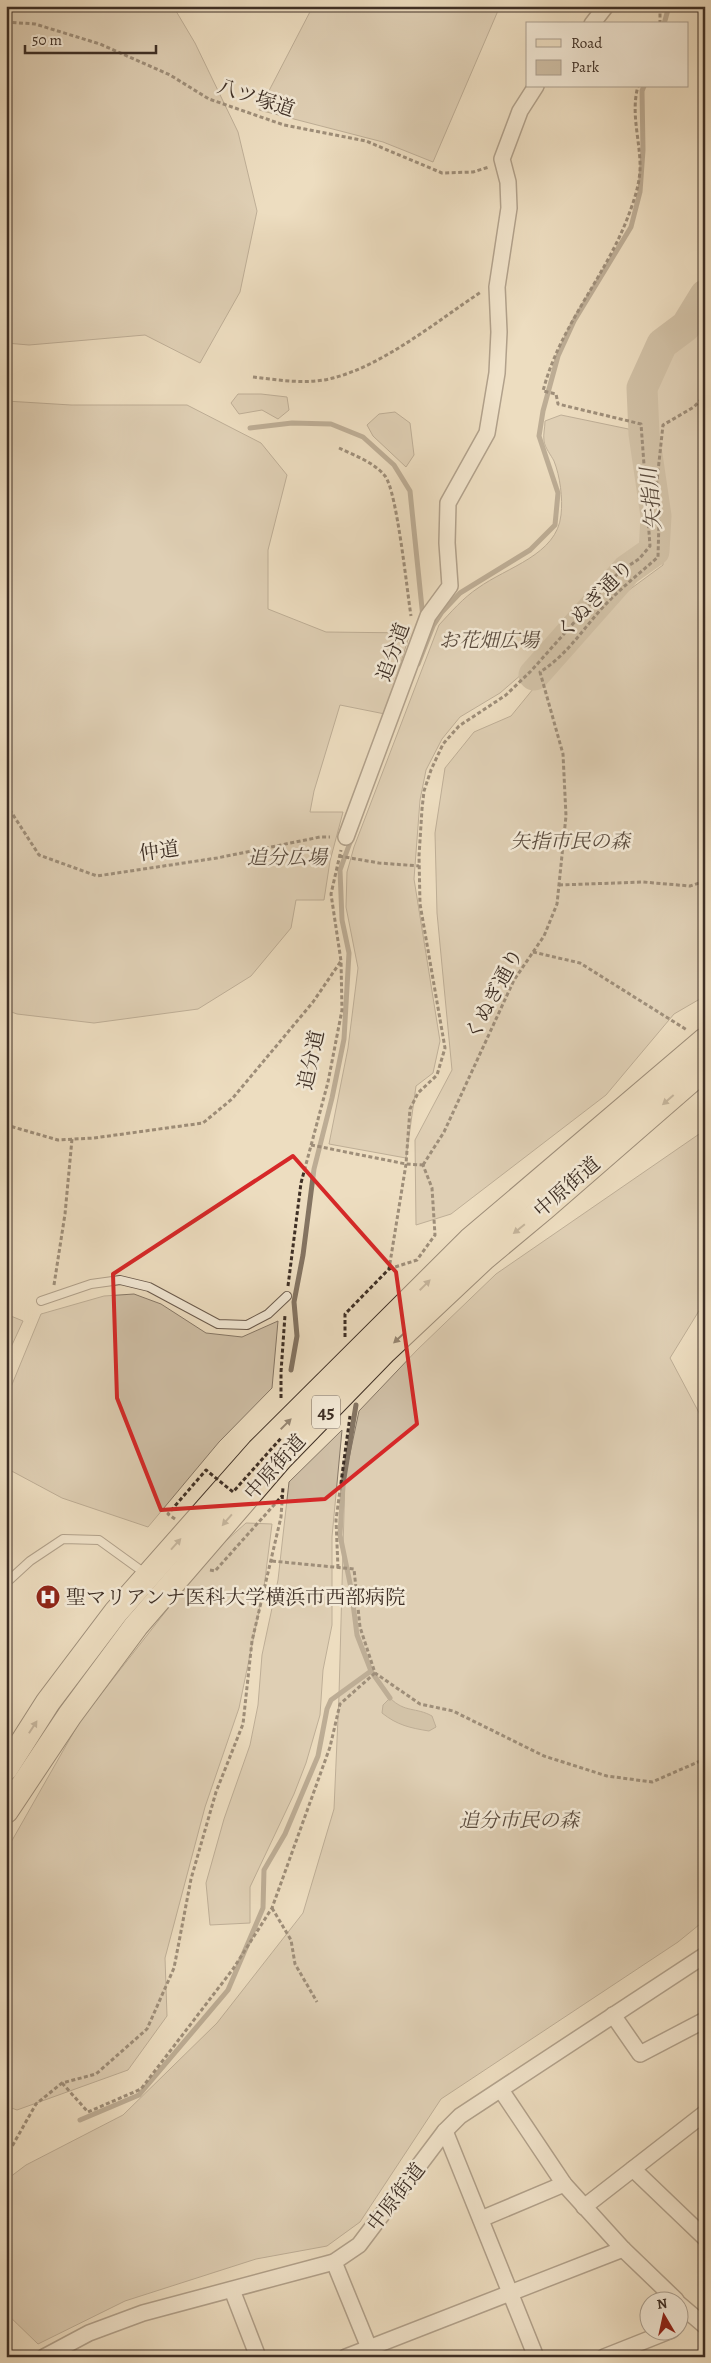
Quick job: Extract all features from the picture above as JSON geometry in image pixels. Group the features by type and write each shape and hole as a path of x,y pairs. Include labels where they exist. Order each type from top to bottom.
{"main road":[{"name":"中原街道","path":"6,1768 48,1702 116,1612 260,1450 470,1240 698,1036"},
{"name":"中原街道","path":"6,1811 70,1715 136,1626 280,1459 385,1351 484,1258 705,1068"}],"street":[{"path":"594,22 606,6"},
{"path":"497,287 509,208 508,182 502,159 520,111 535,88"},
{"name":"追分道","path":"346,837 428,616 450,586 447,544 448,503 486,433 497,373 499,332 497,287"},
{"name":"中原街道","path":"44,2357 89,2333 143,2313 334,2262 359,2245 445,2131 460,2116 705,1954"},
{"path":"613,2014 640,2054 705,2020"},
{"path":"501,2090 564,2184 623,2249 665,2290"},
{"path":"584,2207 705,2113"},
{"path":"445,2131 536,2357"},
{"path":"633,2169 705,2238"},
{"path":"481,2219 564,2184"},
{"path":"346,2357 371,2352 510,2293 623,2249"},
{"path":"334,2262 371,2352"},
{"path":"232,2290 258,2357"},
{"path":"688,2310 702,2321"},
{"path":"688,2325 702,2321"},
{"path":"604,2357 647,2340"}],"lane":[{"path":"41,1301 91,1284 120,1280 149,1287 218,1324 247,1325 268,1314 287,1296"},
{"path":"6,1583 30,1562 63,1539 99,1540 148,1575"}],"path":[{"path":"660,6 660,22"},
{"name":"八ツ塚道","path":"6,22 35,24 100,44 170,75 209,99 284,125 366,141 442,173 472,172 489,167 502,159"},
{"path":"389,1269 406,1164 410,1109 418,1093 437,1075 445,1048 420,904 424,791 443,744 459,726 506,695 532,670 618,572 639,559 650,546 641,424 558,404 556,394 542,392 549,368 562,338 618,238 638,188 640,164 635,120 635,97 637,88"},
{"path":"253,378 293,381 332,379 368,366 482,292 497,287"},
{"name":"くぬぎ通り","path":"423,1165 444,1132 514,980 544,936 557,904 566,816 563,754 540,672 552,664 582,635 603,607 658,557 659,520 656,490 663,424 694,407 705,395"},
{"path":"339,448 366,462 386,476 394,503 416,648"},
{"name":"仲道","path":"6,804 39,856 97,876 217,858 320,837 346,837"},
{"name":"追分道","path":"282,1400 281,1372 287,1296 301,1183 328,1082 342,1010 340,961 331,894 339,856 346,837"},
{"path":"339,856 378,863 420,866"},
{"path":"559,885 643,882 690,886 705,881"},
{"path":"533,952 580,963 698,1036"},
{"path":"6,1122 13,1127 58,1140 94,1138 203,1123 232,1099 313,1002 340,961"},
{"path":"52,1297 65,1214 72,1139"},
{"path":"311,1145 406,1164 423,1165 432,1188 434,1235 417,1260 389,1269 344,1314 346,1346"},
{"path":"338,1568 336,1520 350,1414"},
{"path":"282,1428 283,1446"},
{"path":"175,1519 168,1514 206,1470 233,1492 282,1438"},
{"path":"6,2157 36,2104 62,2084 96,2074 148,2029 174,1968 191,1879 216,1792 243,1724 252,1641 272,1561 283,1479"},
{"path":"207,1570 215,1571 282,1496"},
{"path":"272,1561 354,1569 360,1627 375,1672 420,1704 453,1711 544,1756 607,1776 652,1782 705,1759"},
{"path":"62,2084 88,2112 141,2089 233,1969 272,1908 330,1747 340,1704 375,1672"},
{"path":"272,1908 291,1940 295,1964 317,2002"}],"highlighted area":[{"path":"293,1156 396,1272 417,1424 325,1499 161,1510 117,1398 113,1274"}],"green space":[{"path":"6,6 173,6 195,43 238,132 257,211 240,292 200,363 145,335 29,345 6,343"},
{"path":"313,6 500,6 433,162 383,142 259,110"},
{"name":"矢指市民の森","path":"705,313 705,996 674,1014 606,1095 451,1214 416,1225 415,1140 452,1070 437,913 435,833 445,768 474,732 511,716 591,618 663,565 661,452 642,388 666,355"},
{"path":"238,394 287,397 289,410 278,419 262,410 239,414 231,403"},
{"name":"追分広場","path":"6,401 71,405 187,405 261,443 287,475 268,550 268,609 326,632 410,633 385,714 340,705 314,791 310,812 343,812 330,861 324,900 296,900 291,928 251,976 198,1009 94,1023 17,1014 6,1010"},
{"path":"395,412 410,423 414,455 406,467 373,436 367,425 379,414"},
{"name":"お花畑広場","path":"561,415 638,431 647,470 647,528 639,552 608,580 522,674 500,693 460,717 442,739 426,770 420,800 414,879 440,1041 433,1073 416,1086 406,1158 329,1144 348,1048 358,968 346,907 347,872 354,847 439,625 457,605 473,592 541,550 557,529 562,508 560,487 558,473 544,441 544,436 545,421"},
{"name":"追分市民の森","path":"705,1130 705,1301 670,1358 705,1424 705,1920 678,1942 441,2099 360,2222 327,2246 256,2259 125,2301 38,2344 6,2313 6,2180 26,2165 123,2115 217,2023 303,1913 334,1809 345,1477 359,1411 417,1350 496,1274"},
{"path":"134,1294 161,1304 206,1333 242,1337 278,1321 272,1388 219,1442 148,1527 62,1498 6,1468 6,1399 41,1314 104,1296"},
{"path":"6,1314 23,1321 6,1358"},
{"path":"342,1430 332,1537 332,1625 323,1670 320,1715 306,1763 294,1794 250,1887 250,1923 210,1925 206,1883 224,1819 250,1745 258,1705 262,1655 278,1580 289,1482"},
{"path":"246,1523 272,1524 264,1587 239,1708 205,1807 165,1958 167,2016 128,2070 17,2110 6,2106 6,1851 80,1721 209,1556"}],"shaded area":[{"path":"390,1698 401,1706 432,1716 436,1727 429,1731 416,1729 398,1723 388,1717 382,1713 383,1705"}],"waterway":[{"path":"665,22 669,6"},
{"path":"690,6 705,11"},
{"path":"418,664 433,626 442,612 460,593 530,550 555,525 558,493 539,436 543,411 558,356 574,321 631,227 640,192 643,150 643,88"},
{"name":"矢指川","path":"534,675 627,570 654,551 656,516 644,434 642,388 662,344 686,326 705,295"},
{"path":"250,428 292,423 331,424 363,437 394,465 410,491 423,618"},
{"path":"291,1370 297,1336 294,1302 303,1255 314,1169 332,1098 344,1039 349,953 342,920 340,870 352,837"},
{"path":"80,2120 139,2095 228,1990 263,1908 264,1870 285,1834 318,1756 327,1709 331,1700 371,1671 357,1635 351,1588 340,1535 343,1484 356,1405"},
{"path":"371,1671 390,1698"}],"place":[{"name":"聖マリアンナ医科大学横浜市西部病院","path":"48,1597"}]}
